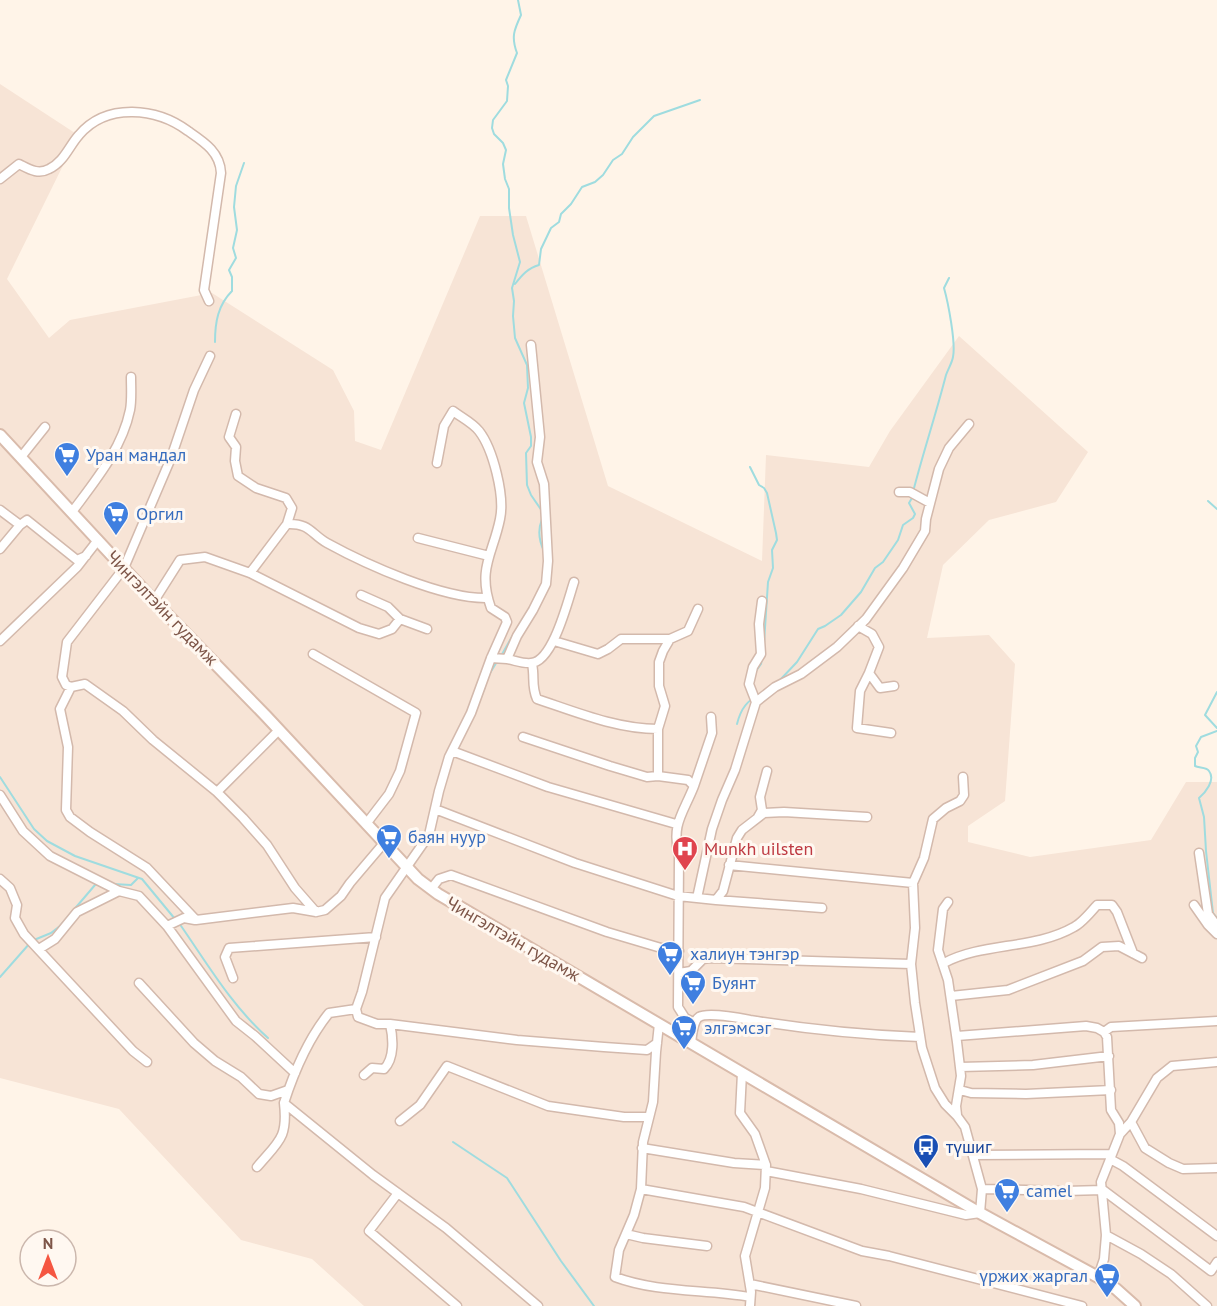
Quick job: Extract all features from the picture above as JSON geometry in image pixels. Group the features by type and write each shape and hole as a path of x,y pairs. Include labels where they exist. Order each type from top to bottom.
{"main road":[{"name":"Чингэлтэйн гудамж","path":"0,435 406,867 431,889 980,1213 1098,1277 1131,1306"}],"street":[{"path":"0,178 19,165 29,171 48,170 70,150 73,142 87,126 109,116 128,111 142,112 178,124 205,143 220,162 221,173 204,290 209,301"},
{"path":"507,659 546,584 548,561 544,484 537,462 540,437 531,345"},
{"path":"210,356 194,390 171,458 124,568 67,642 62,677 66,685 71,687 85,684 123,711 153,740 216,792 267,845 295,888 316,912"},
{"path":"72,512 100,474 123,435 131,408 131,377"},
{"path":"437,464 444,426 453,411 478,430 493,460 501,503 500,518 484,579 491,608 505,617 507,622 490,658 471,713 452,751 429,835 385,898 356,1009 358,1017 377,1024 517,1040 647,1050 657,1043"},
{"path":"236,414 229,437 236,447 235,461 238,476 256,488 286,498 292,508 287,524 250,573"},
{"path":"697,898 712,829 735,770 756,702 775,687 801,674 837,647 866,619 903,568 925,531 939,469 949,448 969,423"},
{"path":"21,457 45,427"},
{"path":"899,492 910,492 930,503"},
{"path":"0,510 20,525"},
{"path":"0,549 27,520 77,560 86,556"},
{"path":"287,524 298,523 316,532 324,541 375,567 436,589 472,598 487,598"},
{"path":"418,538 489,556"},
{"path":"0,641 86,556 98,540"},
{"path":"154,601 180,560 205,557 250,573 359,628 379,634 392,629 400,619"},
{"path":"490,658 532,664 541,659 554,641 574,582"},
{"path":"361,595 388,606 400,619 427,629"},
{"path":"756,702 749,684 753,667 761,654 759,624 762,601"},
{"path":"554,641 598,654 621,639 670,639 688,632 698,609"},
{"path":"858,626 872,634 879,647 860,691 857,728 891,733"},
{"path":"658,776 658,729 665,706 659,686 659,662 670,639"},
{"path":"313,654 416,712 400,771 389,794 366,824"},
{"path":"532,664 534,674 532,688 537,699 590,717 640,729 658,729"},
{"path":"869,673 880,688 894,686"},
{"path":"71,687 60,709 68,747 66,810 70,817 90,832 147,868 196,920"},
{"path":"695,1023 685,1018 678,1007 679,856 675,841 676,824 694,786 711,733 711,717"},
{"path":"216,792 279,730"},
{"path":"523,737 629,772 647,777 658,776 688,780 694,786"},
{"path":"452,751 548,787 676,824"},
{"path":"758,818 762,810 760,796 767,771"},
{"path":"642,1148 766,1168 966,1215 980,1213 982,1189 965,1126 945,1104 935,1088 920,1037 911,964 915,928 913,883 924,858 933,819 946,808 960,801 964,795 963,777"},
{"path":"0,795 23,831 50,856 119,891 139,896 166,926 237,1022 295,1073"},
{"path":"435,809 575,863 678,896 822,908"},
{"path":"716,900 723,891 737,838 742,830 764,813 867,817"},
{"path":"166,926 184,918 196,920 293,908 316,912 325,910 341,896 384,843"},
{"path":"1199,853 1208,914 1217,926"},
{"path":"729,865 913,883"},
{"path":"431,889 439,879 450,875 607,932 679,951"},
{"path":"0,879 10,888 17,906 15,918 24,934 133,1051 147,1062"},
{"path":"39,949 55,939 76,912 119,891"},
{"path":"948,902 943,909 938,950 944,963 957,1036 960,1067 957,1116"},
{"path":"1194,904 1217,934"},
{"path":"944,963 957,956 1026,944 1072,928 1097,905 1112,905 1133,952"},
{"path":"233,978 225,957 229,948 376,938"},
{"path":"951,996 1008,990 1083,961 1102,947 1119,946 1142,958"},
{"path":"679,973 691,971 703,959 710,958 911,964"},
{"path":"139,983 194,1043 215,1061 241,1077 259,1094 272,1096 288,1090"},
{"path":"257,1167 281,1139 286,1124 285,1102 288,1090 319,1025 328,1013 356,1009"},
{"path":"691,1043 695,1023 700,1016 730,1017 797,1028 920,1037"},
{"path":"1104,1032 1111,1028 1217,1021"},
{"path":"364,1076 372,1068 384,1069 389,1064 392,1034 390,1024"},
{"path":"659,1024 653,1102 642,1148 641,1189 634,1215 619,1251 615,1277 632,1283 750,1302 750,1284 745,1256 765,1188 766,1168 755,1134 740,1113 742,1073"},
{"path":"957,1036 1086,1026 1104,1032 1109,1056 1111,1110 1119,1123 1120,1134"},
{"path":"960,1067 1033,1065 1109,1056"},
{"path":"1098,1277 1104,1259 1106,1235 1101,1182 1120,1134 1131,1122 1157,1078 1172,1066 1217,1062"},
{"path":"400,1121 420,1105 447,1065 548,1106 624,1117 648,1117"},
{"path":"960,1090 971,1093 1026,1094 1111,1090"},
{"path":"285,1102 398,1193 446,1228 538,1306"},
{"path":"1131,1122 1145,1148 1169,1163 1182,1169 1217,1168"},
{"path":"973,1155 1111,1157 1217,1236"},
{"path":"641,1189 759,1211 862,1251 1082,1306"},
{"path":"982,1189 1103,1190 1211,1271 1217,1262"},
{"path":"398,1193 369,1231 457,1306"},
{"path":"626,1234 707,1246"},
{"path":"1106,1235 1171,1274 1207,1306"},
{"path":"750,1284 856,1306"}],"shaded area":[{"path":"0,84 78,135 7,279 49,338 70,320 212,293 333,370 354,411 355,441 381,450 480,216 526,216 608,486 762,561 766,455 869,467 890,431 959,336 1088,452 1056,502 989,520 943,565 927,638 989,635 1015,664 1005,801 968,826 968,842 1030,857 1151,840 1186,782 1217,782 1217,1306 364,1306 312,1259 241,1240 119,1109 0,1078"}],"waterway":[{"path":"518,0 521,15 514,38 517,53 506,80 507,101 493,120 492,128 506,150 503,164 509,189 513,235 520,262 512,288 515,338 527,365 528,388 524,403 531,437 531,446 526,453 527,485 542,511"},
{"path":"515,284 526,272 539,265 541,249 551,228 559,222 561,214 582,187 595,182 603,175 613,160 622,154 633,137 654,116 700,100"},
{"path":"215,342 218,314 223,302 232,291 232,277 229,270 236,258 233,248 237,230 234,207 236,186 244,163"},
{"path":"913,492 953,357 953,333 944,288 949,278"},
{"path":"750,467 759,485 767,493 777,540 772,550 773,568 768,582 764,643"},
{"path":"780,680 797,662 818,629 841,615 861,592 875,568 883,562 898,540 903,525 915,514 909,503 912,498"},
{"path":"1208,501 1217,509"},
{"path":"542,519 540,535 544,551"},
{"path":"516,630 527,612"},
{"path":"501,656 513,635"},
{"path":"756,671 762,658"},
{"path":"490,673 498,660"},
{"path":"477,707 485,687"},
{"path":"1217,692 1205,715 1217,728"},
{"path":"737,724 745,706 761,693"},
{"path":"1217,731 1201,737 1196,746 1198,752 1195,758 1195,766 1207,769 1211,775 1209,786 1199,798 1204,817 1213,913 1217,918"},
{"path":"0,777 34,829 47,841 75,856 142,879 175,919"},
{"path":"113,884 131,885 138,878"},
{"path":"34,940 51,933 60,926 95,885 99,884"},
{"path":"179,923 231,998 268,1038"},
{"path":"0,977 30,943"},
{"path":"453,1142 507,1178 561,1261 594,1306"}],"place":[{"name":"Уран мандал","path":"67,478"},
{"name":"Оргил","path":"116,537"},
{"name":"баян нуур","path":"389,860"},
{"name":"Munkh uilsten","path":"685,872"},
{"name":"халиун тэнгэр","path":"670,977"},
{"name":"Буянт","path":"693,1006"},
{"name":"элгэмсэг","path":"684,1051"},
{"name":"түшиг","path":"926,1170"},
{"name":"camel","path":"1007,1214"},
{"name":"үржих жаргал","path":"1107,1299"}]}
